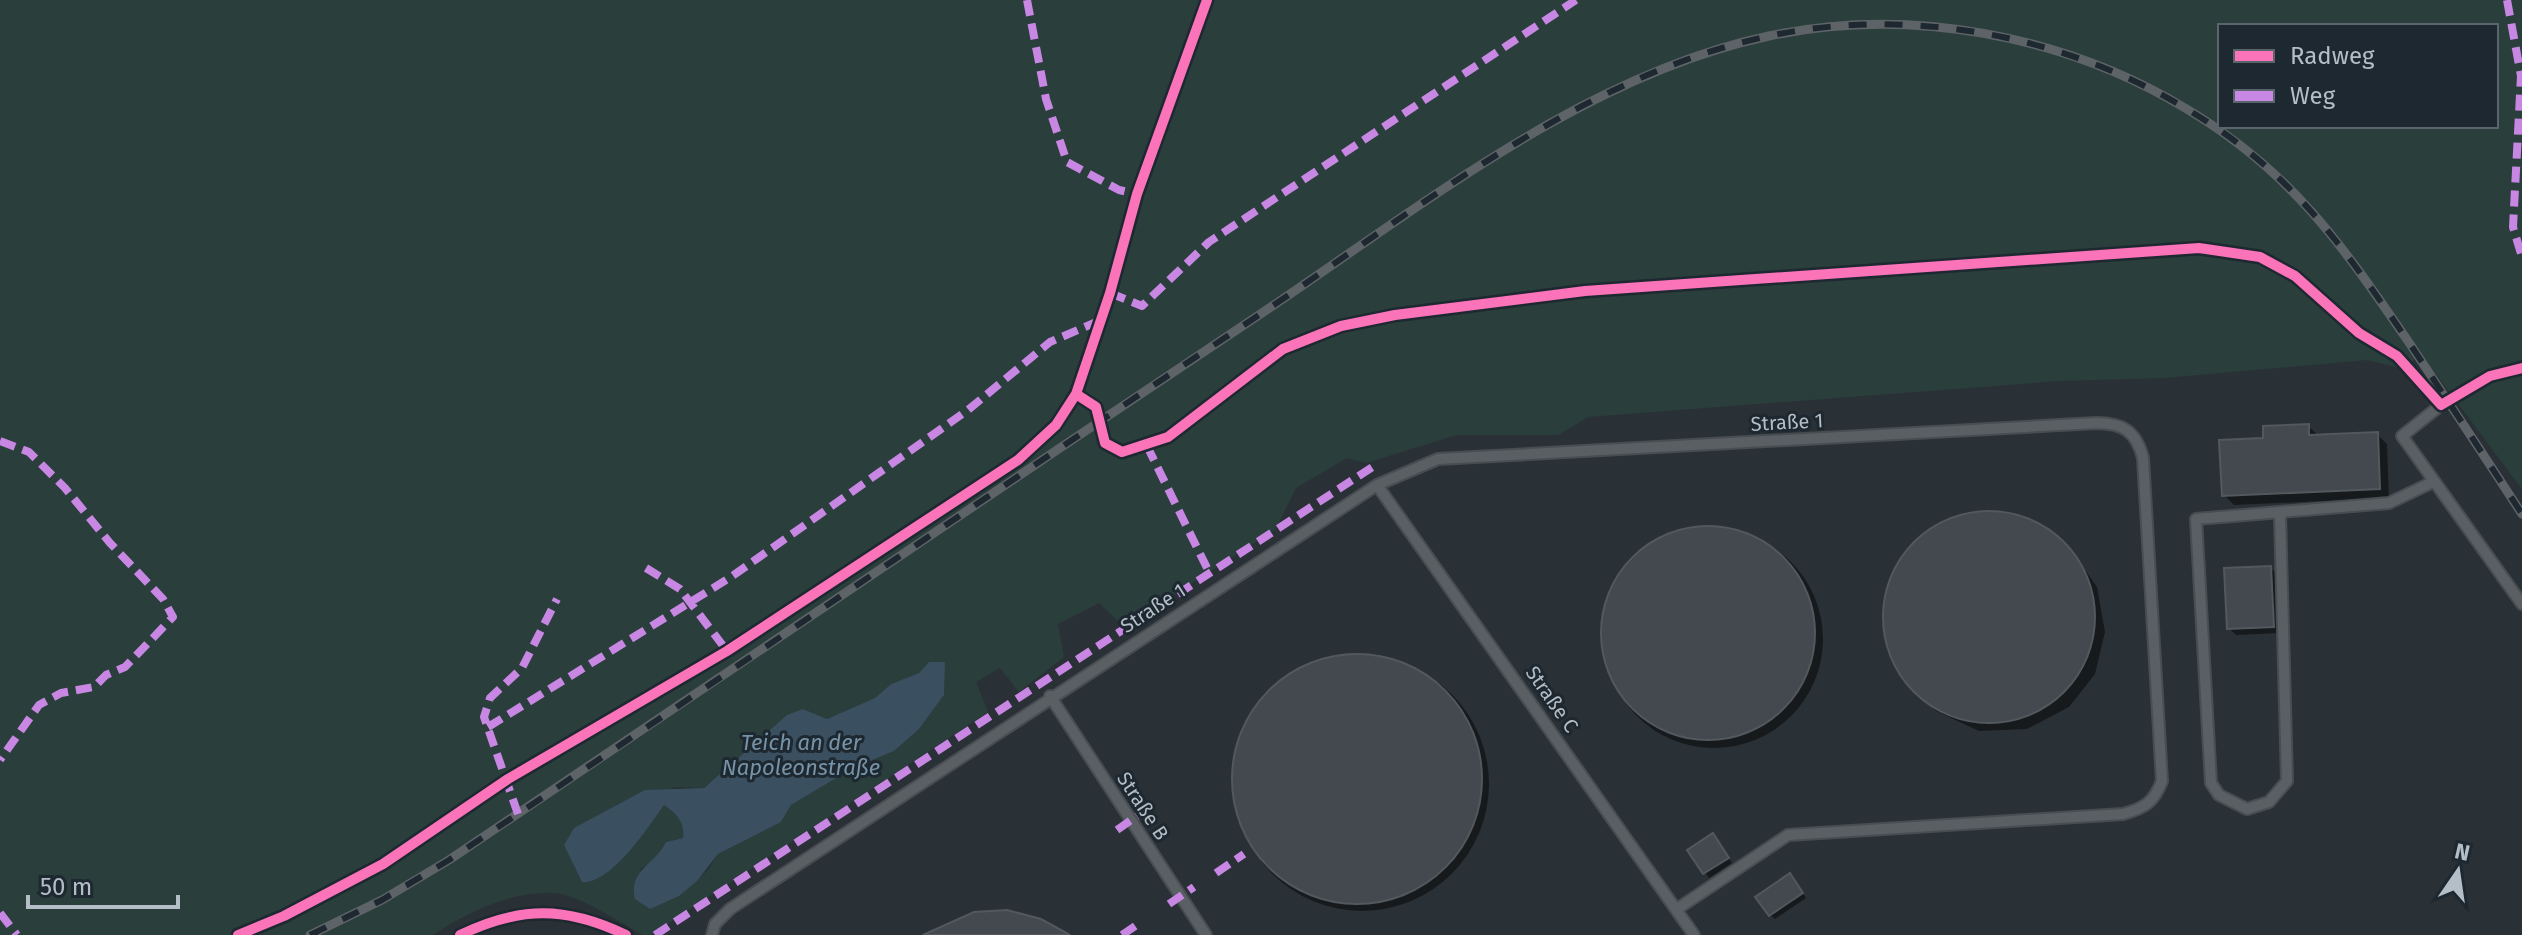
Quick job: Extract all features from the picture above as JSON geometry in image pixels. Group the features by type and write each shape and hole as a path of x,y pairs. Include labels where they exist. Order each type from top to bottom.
{"lane":[{"path":"2441,405 2402,436 2522,604"},
{"name":"Straße 1","path":"712,935 715,924 730,909 1050,696 1377,485 1438,459 2096,423 2115,423 2138,439 2143,458 2162,781 2155,798 2141,809 2123,814 1788,835 1677,909"},
{"path":"2280,514 2287,781 2269,802 2247,809 2219,795 2211,783 2196,519 2389,503 2433,482"},
{"name":"Straße C","path":"1377,485 1694,935"},
{"name":"Straße B","path":"1050,696 1206,935"}],"green space":[{"path":"0,0 2522,0 2522,489 2421,354 2404,369 2367,360 2164,378 2059,381 1588,417 1558,435 1457,435 1366,463 1347,458 1296,488 1276,529 1124,627 1099,603 1058,624 1064,657 1019,692 1000,668 976,682 988,712 651,935 643,935 575,898 538,893 490,905 460,918 433,935 0,935","holes":["929,662 944,695 919,729 894,751 853,768 791,805 781,822 718,854 708,870 679,896 639,870 658,858 666,842 683,838 679,818 664,804 613,869 673,787 703,788 803,709 827,719 875,698 891,684 919,673"]}],"water":[{"name":"Teich an der Napoleonstraße","path":"929,662 945,662 944,695 919,729 894,751 853,768 791,805 781,822 718,854 697,881 679,896 650,909 635,899 635,881 639,874 666,842 683,838 679,818 664,805 617,864 605,874 582,882 564,845 574,828 645,790 704,788 787,715 803,709 827,719 875,698 891,684 919,673"}],"building":[{"path":"2309,424 2309,435 2378,432 2380,489 2222,496 2219,440 2263,438 2263,426"},
{"path":"1989,511 2030,519 2064,542 2087,576 2095,617 2087,658 2064,692 2030,715 1989,723 1948,715 1914,692 1891,658 1883,617 1891,576 1914,542 1948,519"},
{"path":"1708,526 1729,528 1749,535 1767,544 1783,558 1797,574 1806,592 1813,612 1813,654 1806,674 1797,692 1783,708 1767,722 1749,731 1729,738 1708,740 1687,738 1667,731 1649,722 1633,708 1619,692 1610,674 1603,654 1601,633 1603,612 1610,592 1619,574 1633,558 1649,544 1667,535 1687,528"},
{"path":"2271,566 2274,627 2227,629 2224,568"},
{"path":"1345,654 1369,654 1405,663 1446,690 1473,731 1480,755 1480,803 1473,827 1446,868 1405,895 1369,904 1345,904 1309,895 1268,868 1241,827 1232,791 1232,767 1241,731 1268,690 1309,663"},
{"path":"1713,833 1729,858 1703,874 1687,850"},
{"path":"1790,873 1803,893 1769,916 1755,897"},
{"path":"1007,910 1041,919 1070,935 923,935 974,912"}],"railway":[{"path":"310,935 382,900 449,860 1498,154 1563,116 1630,83 1699,55 1769,36 1822,27 1876,24 1930,26 1984,33 2037,45 2088,62 2138,83 2223,132 2285,184 2337,242 2410,344 2522,514"}],"marked path":[{"path":"1027,0 1046,99 1067,162 1119,190 1137,194"},
{"path":"1110,293 1142,306 1209,242 1576,0"},
{"path":"2507,0 2521,76 2513,227 2522,257"},
{"path":"488,727 731,577 968,410 1050,342 1101,320"},
{"path":"0,441 29,452 65,488 110,543 163,599 173,617 125,667 106,675 94,687 61,693 39,705 0,760"},
{"path":"1147,446 1210,574"},
{"path":"655,935 1377,464"},
{"path":"646,568 680,589 727,651"},
{"path":"518,814 484,717 490,698 522,668 557,599"},
{"path":"1117,830 1137,816"},
{"path":"1216,873 1244,854"},
{"path":"1169,904 1194,887"},
{"path":"0,913 17,935"},
{"path":"1122,935 1141,922"}],"cycle path":[{"path":"238,935 284,916 383,864 508,779 727,651 1018,460 1056,425 1076,394 1110,293 1137,194 1207,0"},
{"path":"1076,394 1096,407 1105,443 1122,452 1168,437 1283,349 1341,326 1395,315 1585,291 2199,248 2260,257 2295,276 2359,333 2397,356 2441,405 2490,376 2522,368"},
{"path":"460,935 503,919 543,913 583,919 626,935"}]}
